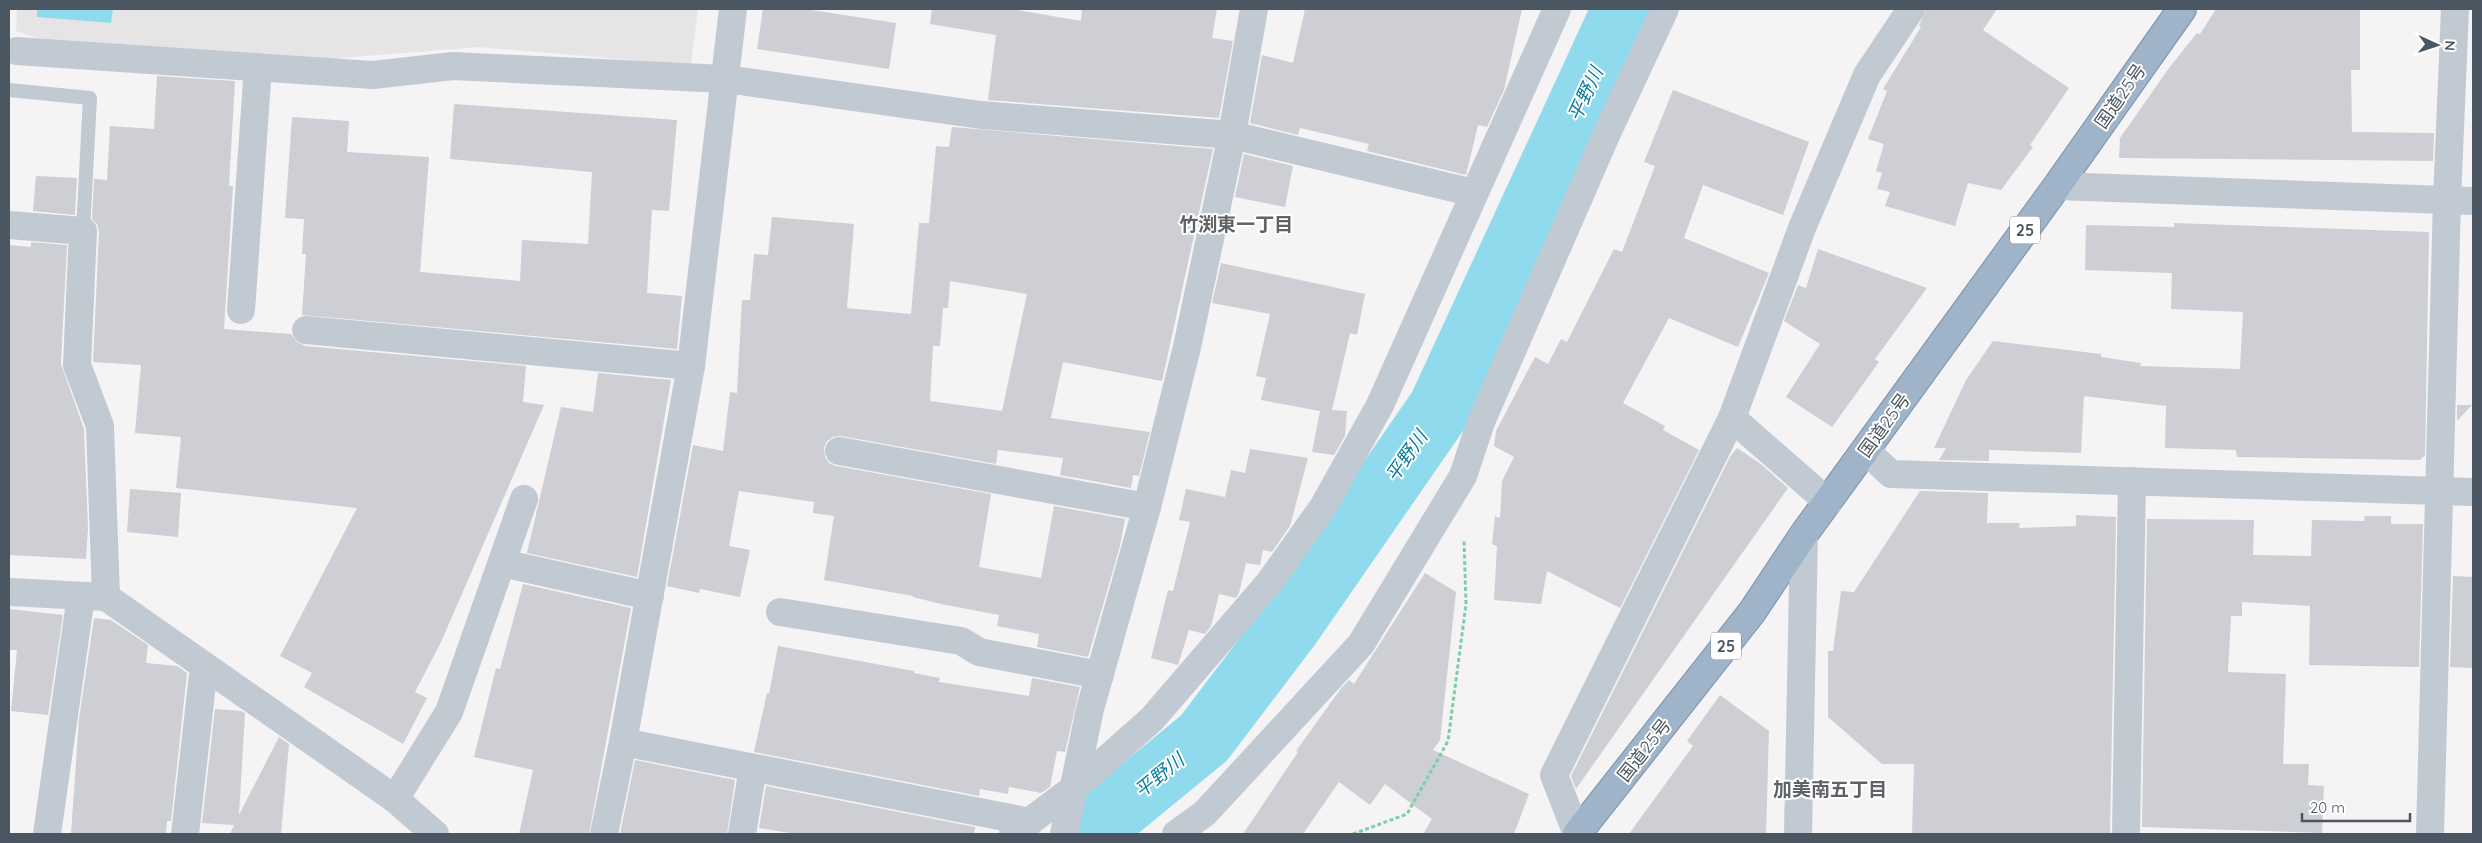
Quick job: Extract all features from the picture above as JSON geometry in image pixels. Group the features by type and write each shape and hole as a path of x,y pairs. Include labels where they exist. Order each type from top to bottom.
{"highway":[{"name":"国道25号","path":"1577,834 1752,612 1804,534 2057,186 2182,9"}],"street":[{"path":"604,834 624,742 691,366 733,9"},
{"path":"1064,834 1090,709 1147,507 1187,348 1232,135 1254,9"},
{"path":"624,742 753,768 1022,828 1071,798 1152,718 1213,650 1269,583 1323,507 1380,405 1558,9"},
{"path":"1176,834 1204,813 1361,644 1463,476 1485,413 1607,133 1665,9"},
{"path":"1577,834 1554,775 1732,418 1802,228 1867,75 1911,9"},
{"path":"2430,834 2439,491 2460,201 2455,9"},
{"path":"17,51 373,75 453,66 725,79 981,115 1232,135 1474,193"},
{"path":"241,310 258,67"},
{"path":"2057,186 2460,201"},
{"path":"9,225 83,231 78,366 100,426 93,597 50,806 47,834"},
{"path":"306,330 691,366"},
{"path":"1732,418 1828,502"},
{"path":"1865,450 1891,474 2473,492"},
{"path":"839,451 1147,507"},
{"path":"2126,834 2132,481"},
{"path":"395,799 449,712 524,500"},
{"path":"1798,834 1804,534"},
{"path":"502,563 650,596"},
{"path":"9,592 93,597 204,666 395,799 436,834"},
{"path":"780,612 961,641 979,652 1100,674"},
{"path":"185,834 204,666"},
{"path":"742,834 753,768"}],"lane":[{"path":"9,90 90,98 83,231"}],"path":[{"path":"1353,834 1407,814 1448,741 1466,604 1464,535"}],"shaded area":[{"path":"17,9 698,9 691,65 478,47 329,59 37,38 16,31"}],"water":[{"path":"37,9 113,9 111,23 37,17"}],"building":[{"path":"763,9 805,9 896,23 889,69 757,49"},
{"path":"932,9 1012,9 1081,21 1082,9 1217,9 1212,38 1233,41 1219,118 988,100 996,35 930,24"},
{"path":"1305,9 1522,9 1504,90 1487,127 1478,125 1466,175 1367,151 1369,144 1300,128 1298,135 1250,123 1262,55 1293,63"},
{"path":"1926,9 1997,9 1983,30 2069,88 2030,145 2033,147 2001,190 1968,183 1955,226 1885,206 1890,192 1877,189 1882,173 1876,171 1884,144 1868,139 1887,91 1883,89 1921,27 1919,26"},
{"path":"2216,9 2360,9 2360,70 2351,70 2352,132 2434,133 2433,161 2119,158 2120,138 2169,68 2197,33 2200,34"},
{"path":"157,76 235,81 229,186 233,186 224,329 291,334 297,342 305,346 526,366 523,402 544,405 441,642 415,692 427,698 403,744 304,687 312,673 280,656 357,508 176,488 181,437 135,433 141,365 93,362 99,232 97,224 92,219 94,179 107,180 110,126 154,129"},
{"path":"1673,90 1809,142 1783,215 1703,185 1684,238 1769,273 1738,347 1669,318 1623,403 1665,426 1663,430 1699,450 1620,608 1547,571 1541,604 1494,600 1497,546 1492,544 1495,516 1500,518 1502,481 1514,457 1494,446 1496,431 1535,357 1548,364 1561,339 1567,342 1614,249 1622,252 1655,166 1644,162"},
{"path":"454,104 677,120 669,211 652,210 647,293 682,296 677,349 302,315 306,254 302,254 304,219 285,218 292,117 349,121 347,152 429,157 420,272 520,281 522,240 588,244 592,172 450,159"},
{"path":"952,127 1213,149 1162,381 1063,362 1051,418 1150,432 1139,476 1133,475 1131,488 1060,475 1063,458 998,450 996,464 841,436 833,437 827,441 824,448 825,457 829,463 836,466 991,494 979,567 1041,578 1054,506 1125,519 1120,546 1088,657 1037,647 1039,634 997,626 999,615 941,604 913,596 824,580 834,516 813,513 814,502 739,491 729,546 750,550 740,597 700,589 699,593 667,586 693,445 723,451 730,392 737,393 742,300 750,300 754,254 768,255 772,217 854,224 847,308 911,314 919,223 929,223 936,146 949,147","holes":["950,281 1027,294 1002,411 930,401 933,346 940,346 943,308 948,308"]},
{"path":"1244,154 1293,166 1285,207 1235,197"},
{"path":"36,176 77,178 75,215 33,211"},
{"path":"2174,223 2429,232 2425,455 2420,460 2237,457 2236,450 2165,448 2166,406 2084,396 2081,453 1989,450 1989,461 1939,460 1946,448 1934,448 1966,380 1993,341 2101,354 2101,357 2141,363 2140,366 2240,369 2243,312 2171,309 2172,273 2085,270 2086,225 2174,227"},
{"path":"31,242 67,245 61,364 84,429 88,528 86,559 9,555 9,245 31,247"},
{"path":"1818,249 1927,288 1875,359 1879,362 1832,427 1786,397 1820,344 1784,321 1798,285 1806,288"},
{"path":"1221,263 1365,294 1357,335 1350,333 1332,410 1347,411 1345,436 1334,455 1312,452 1320,411 1261,400 1266,378 1256,376 1270,314 1212,303"},
{"path":"598,373 671,380 637,577 527,553 561,407 593,412"},
{"path":"2457,405 2472,405 2457,421"},
{"path":"1737,448 1761,464 1788,488 1576,789 1571,776 1730,457"},
{"path":"1250,449 1308,458 1290,526 1272,552 1263,550 1260,565 1246,563 1239,593 1236,598 1219,594 1211,626 1205,634 1189,630 1178,665 1151,658 1168,590 1173,591 1190,522 1179,520 1186,489 1225,497 1231,470 1245,473"},
{"path":"130,489 181,493 178,537 127,532"},
{"path":"1920,491 1988,493 1987,523 2020,523 2019,528 2076,526 2076,515 2116,517 2110,834 1912,834 1914,764 1882,764 1828,717 1828,651 1833,651 1841,591 1854,592"},
{"path":"2365,516 2391,516 2391,524 2423,524 2419,667 2309,665 2310,606 2242,602 2242,616 2231,616 2228,672 2286,674 2283,764 2309,764 2308,785 2324,786 2322,833 2142,827 2147,519 2254,520 2253,555 2311,556 2312,520 2364,521"},
{"path":"1425,573 1456,592 1440,740 1433,750 1529,794 1514,834 1423,834 1432,819 1385,784 1370,805 1339,782 1303,834 1243,834 1298,752 1296,751 1342,687 1349,680 1354,684"},
{"path":"2453,576 2473,577 2473,668 2450,667"},
{"path":"523,584 631,608 589,834 519,834 533,770 474,757 496,668 500,669"},
{"path":"9,609 63,615 48,715 11,711 17,650 9,650"},
{"path":"94,618 111,620 148,645 146,663 177,666 187,673 171,821 167,821 166,834 71,834 79,719"},
{"path":"778,646 914,671 914,673 940,678 939,682 1029,696 1032,678 1080,687 1065,752 1057,751 1050,787 1041,793 1009,787 1008,794 980,789 979,796 754,752 767,693 769,694"},
{"path":"1720,695 1769,731 1766,834 1629,834 1693,746 1687,741"},
{"path":"215,709 245,713 239,815 279,737 289,744 281,834 230,834 234,825 202,823"},
{"path":"635,760 735,780 727,834 620,834"},
{"path":"766,786 975,827 974,834 796,834 759,828"}],"waterway":[{"name":"平野川","path":"1087,834 1204,738 1289,626 1440,408 1624,9"}],"district":[{"name":"竹渕東一丁目","path":"1236,224"},
{"name":"加美南五丁目","path":"1830,789"}]}
